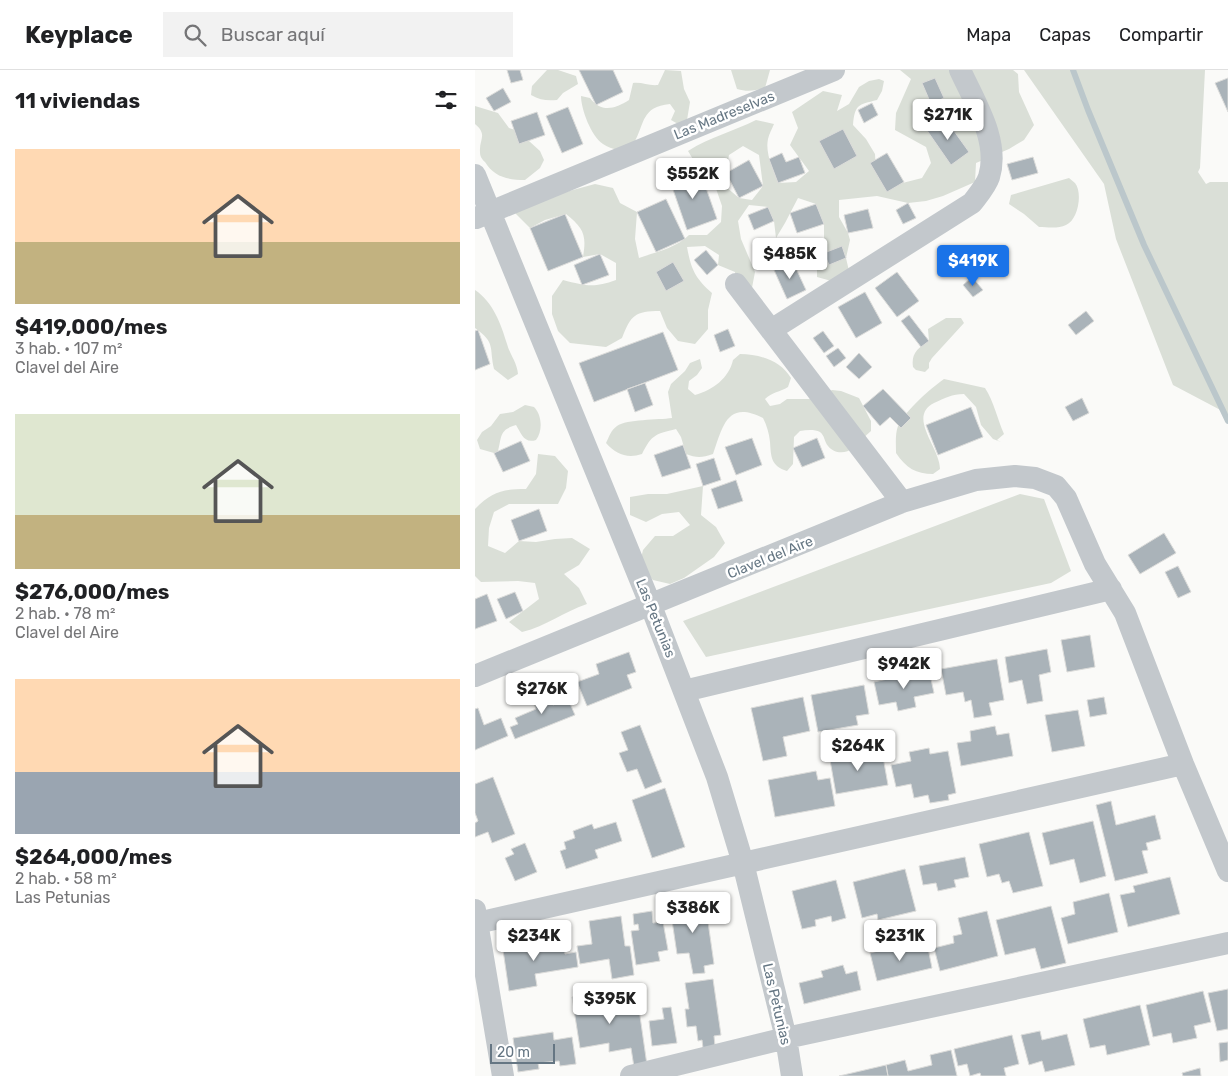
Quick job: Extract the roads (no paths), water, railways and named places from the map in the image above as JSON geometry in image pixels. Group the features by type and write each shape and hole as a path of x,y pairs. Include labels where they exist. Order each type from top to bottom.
{"street":[{"name":"Las Madreselvas","path":"482,215 834,70"},
{"path":"771,330 972,203 989,179 993,157 991,140 960,70"},
{"name":"Las Petunias","path":"475,175 482,215 651,606 717,777 743,863 786,1038 792,1076"},
{"path":"736,284 902,502"},
{"name":"Clavel del Aire","path":"475,676 651,606 902,502 976,480 1015,476 1035,478 1056,486 1066,498 1095,564 1111,589"},
{"path":"684,691 1111,589 1125,613 1183,764 1228,871"},
{"path":"503,1076 476,917 743,863 1183,764"},
{"path":"631,1076 786,1038 1228,942"}],"waterway":[{"path":"1073,70 1144,245 1228,421"}]}
